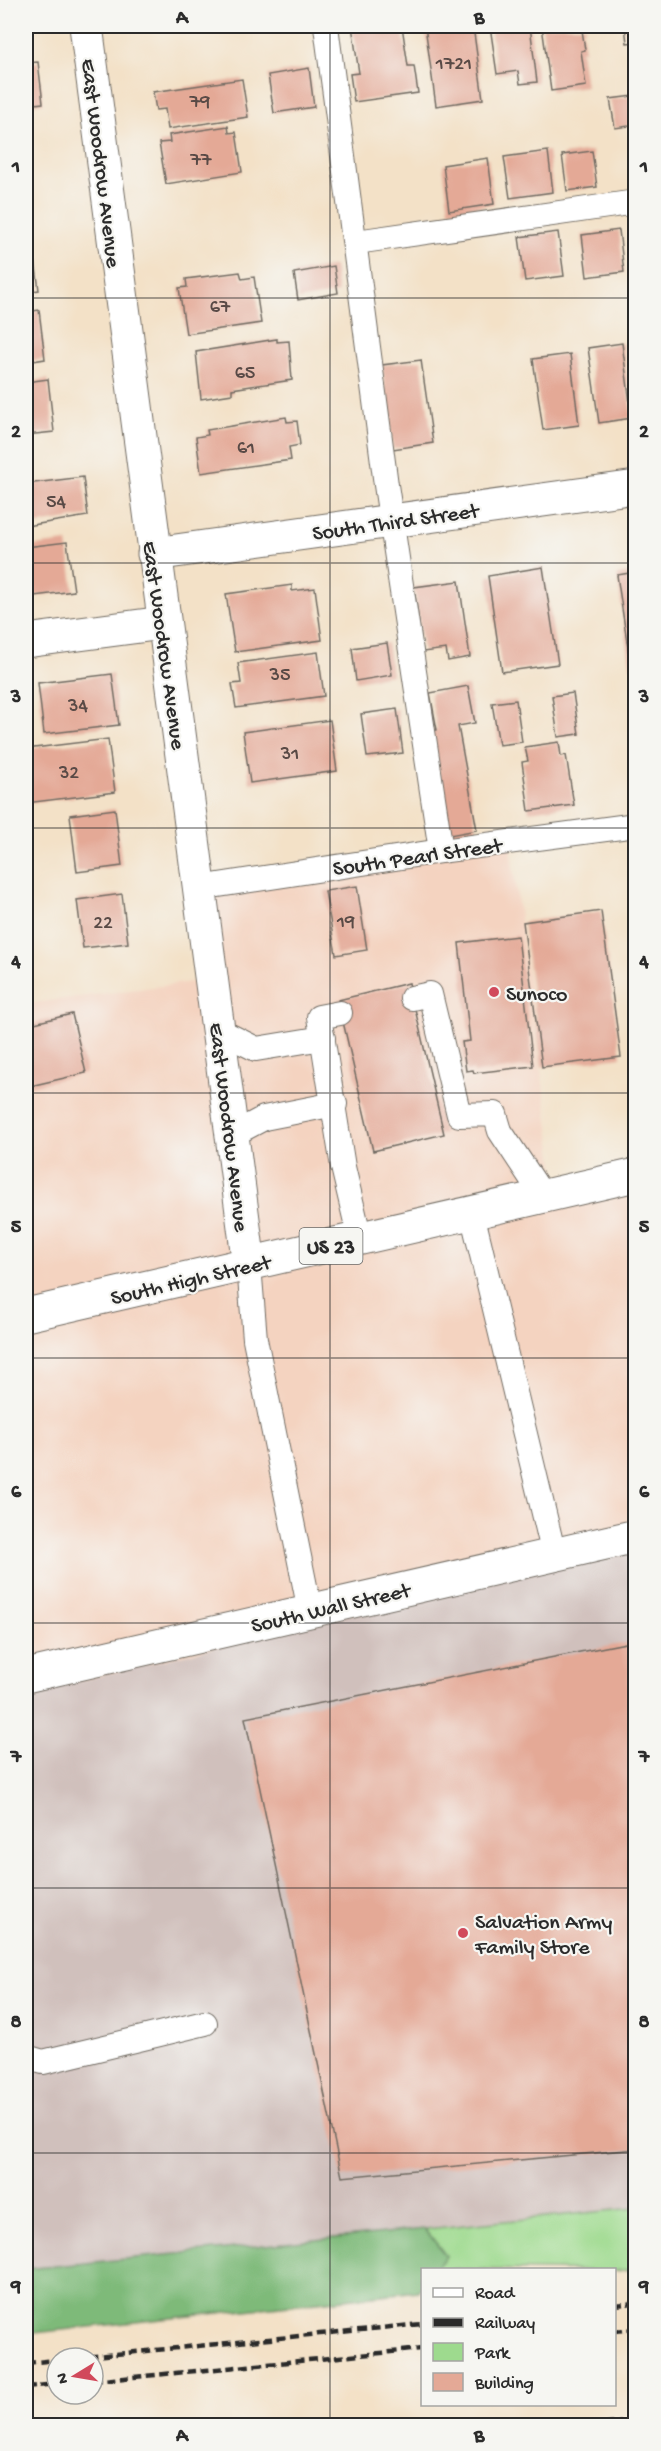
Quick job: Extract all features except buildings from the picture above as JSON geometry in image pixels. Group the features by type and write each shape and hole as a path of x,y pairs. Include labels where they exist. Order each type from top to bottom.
{"street":[{"name":"East Woodrow Avenue","path":"86,26 249,1265"},
{"name":"South Third Street","path":"154,554 636,487"},
{"path":"26,641 163,623"},
{"name":"South High Street","path":"26,1315 636,1175"},
{"name":"South Wall Street","path":"26,1676 636,1536"}],"lane":[{"path":"327,26 392,521 441,851"},
{"path":"356,242 636,202"},
{"name":"South Pearl Street","path":"199,888 441,851 636,825"},
{"path":"412,998 430,994 459,1115 495,1113 501,1131 543,1196"},
{"path":"340,1013 320,1017 343,1167 360,1239"},
{"path":"218,1030 256,1049 323,1038"},
{"path":"232,1136 264,1118 335,1104"},
{"path":"472,1213 554,1555"},
{"path":"249,1265 255,1339 310,1611"},
{"path":"26,2057 43,2062 205,2023"}],"shaded area":[{"path":"510,845 557,1186 635,1168 635,1543 26,1694 26,1004 199,981 199,888"},
{"path":"635,1543 635,2208 26,2269 26,1694"}],"green space":[{"path":"635,2208 635,2269 616,2271 616,2268 436,2268 446,2256 425,2229"},
{"path":"425,2229 446,2256 436,2268 421,2268 421,2287 418,2291 26,2334 26,2269"}],"railway":[{"path":"616,2305 636,2303"},
{"path":"105,2355 421,2324"},
{"path":"616,2331 636,2329"},
{"path":"105,2380 421,2349"},
{"path":"26,2363 45,2361"},
{"path":"26,2387 45,2385"},
{"path":"591,2426 636,2421"}],"place":[{"name":"Sunoco","path":"494,992"},
{"name":"Salvation Army Family Store","path":"463,1933"}]}
